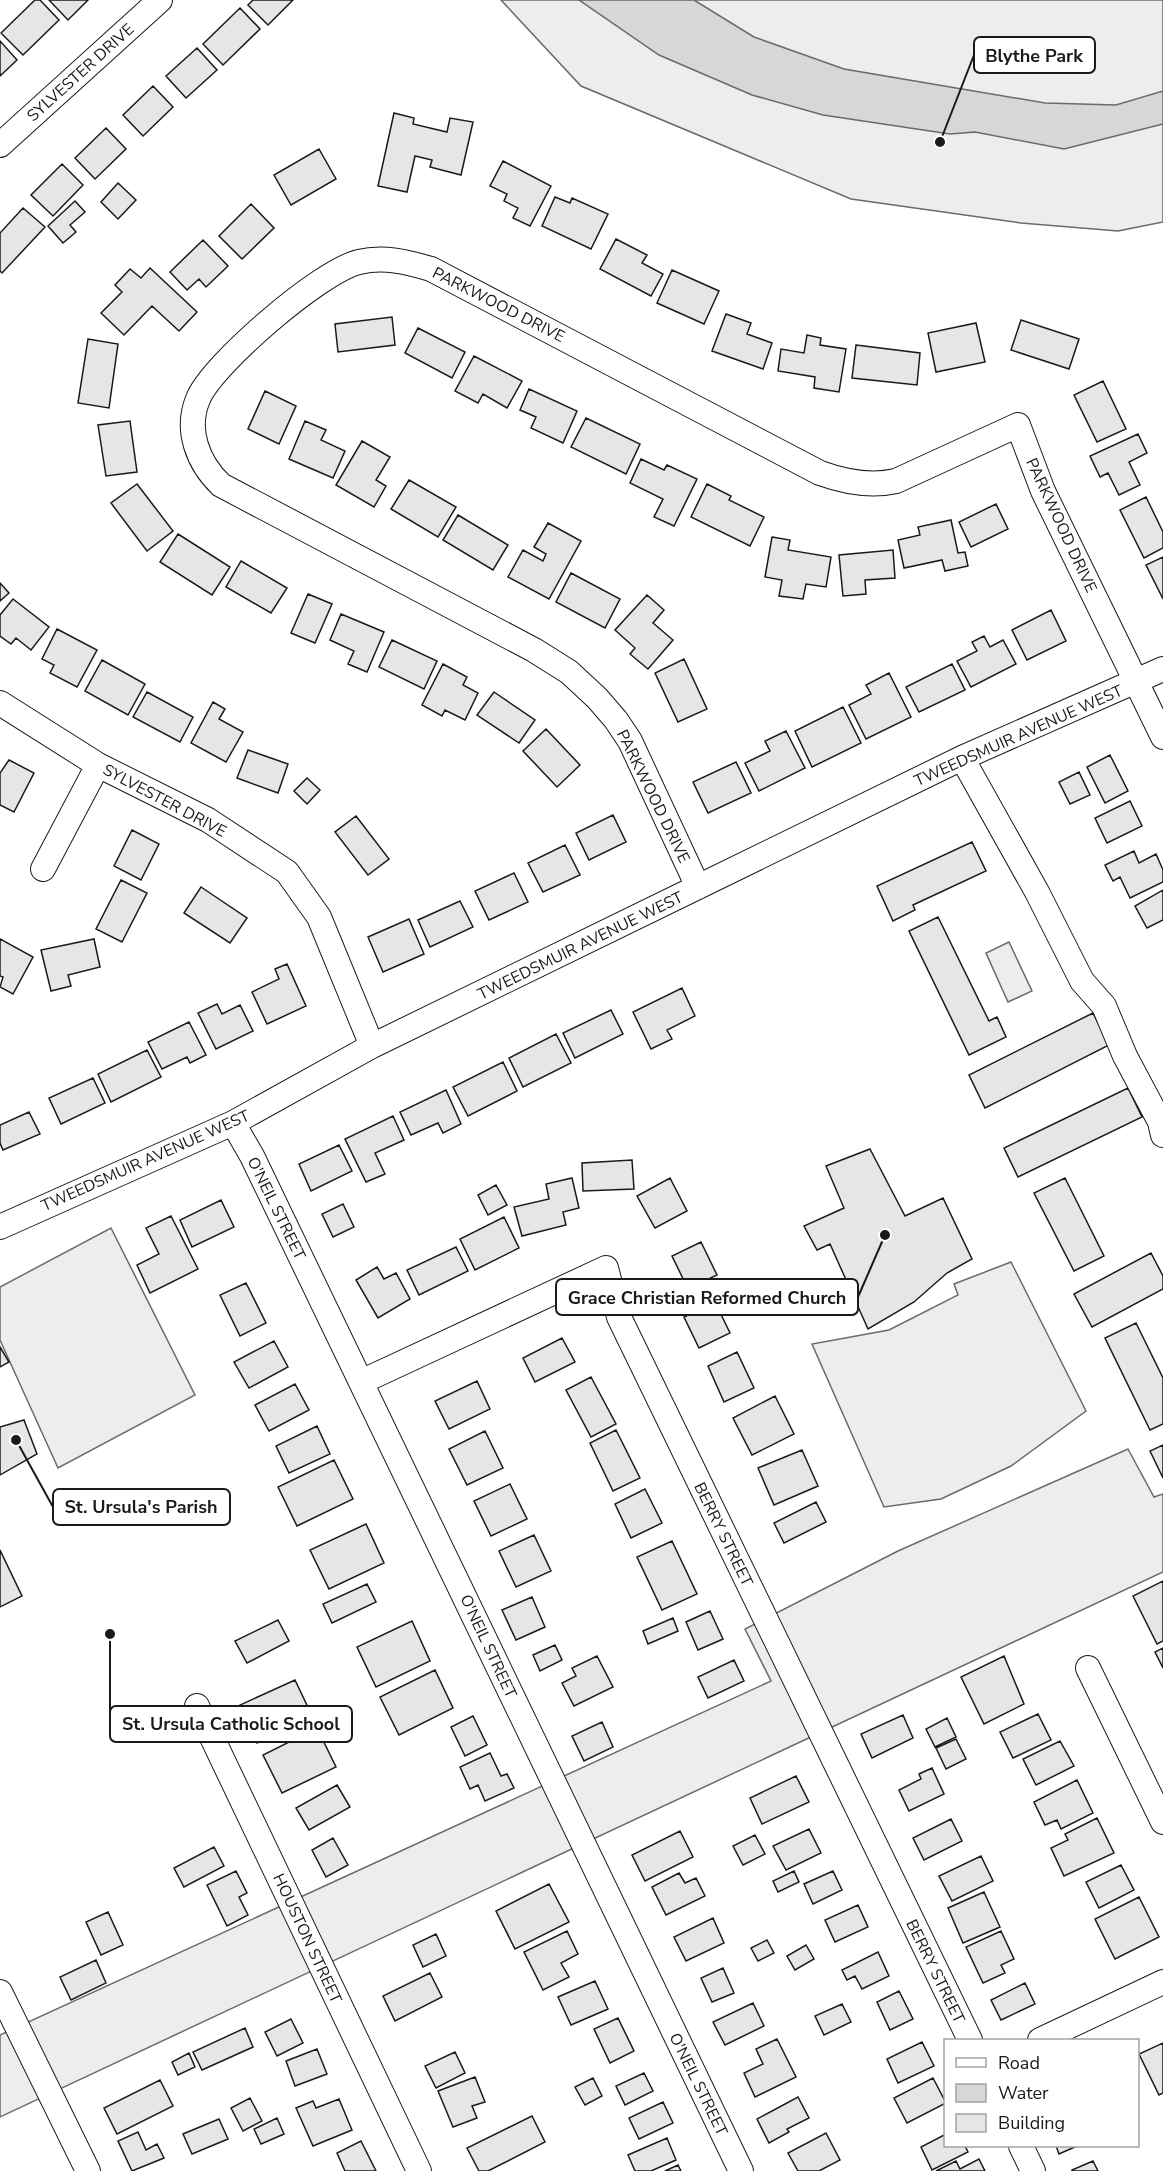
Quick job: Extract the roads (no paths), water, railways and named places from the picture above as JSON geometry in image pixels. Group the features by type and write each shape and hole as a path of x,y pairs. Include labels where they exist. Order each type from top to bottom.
{"street":[{"name":"SYLVESTER DRIVE","path":"0,145 160,0"},
{"name":"PARKWOOD DRIVE","path":"698,887 630,741 597,698 569,672 534,650 221,485 202,463 195,447 194,414 198,398 210,380 282,311 327,275 358,262 377,259 392,259 431,268 820,473 848,482 882,484 896,481 1018,425 1043,491 1137,681"},
{"name":"TWEEDSMUIR AVENUE WEST","path":"0,1227 232,1122 372,1046 962,758 1163,669"},
{"path":"1137,681 1163,737"},
{"name":"SYLVESTER DRIVE","path":"0,703 98,765 208,820 287,872 319,917 372,1046"},
{"path":"962,758 1037,892 1082,981 1104,1006 1125,1056 1160,1122 1163,1135"},
{"path":"43,870 98,765"},
{"name":"O'NEIL STREET","path":"232,1122 252,1156 741,2171"},
{"name":"BERRY STREET","path":"361,1382 606,1268 619,1317 970,2039"},
{"path":"1088,1668 1163,1822"},
{"name":"HOUSTON STREET","path":"197,1706 419,2171"},
{"path":"1042,2039 1163,1982"},
{"path":"0,1992 88,2171"},
{"path":"1022,2147 1033,2171"}],"water":[{"path":"579,0 694,0 754,37 844,69 1045,103 1116,105 1163,91 1163,124 1064,149 975,132 950,134 823,115 752,95 659,55"}],"place":[{"name":"Blythe Park","path":"940,142"},
{"name":"Grace Christian Reformed Church","path":"885,1235"},
{"name":"St. Ursula's Parish","path":"16,1440"},
{"name":"St. Ursula Catholic School","path":"110,1634"}]}
